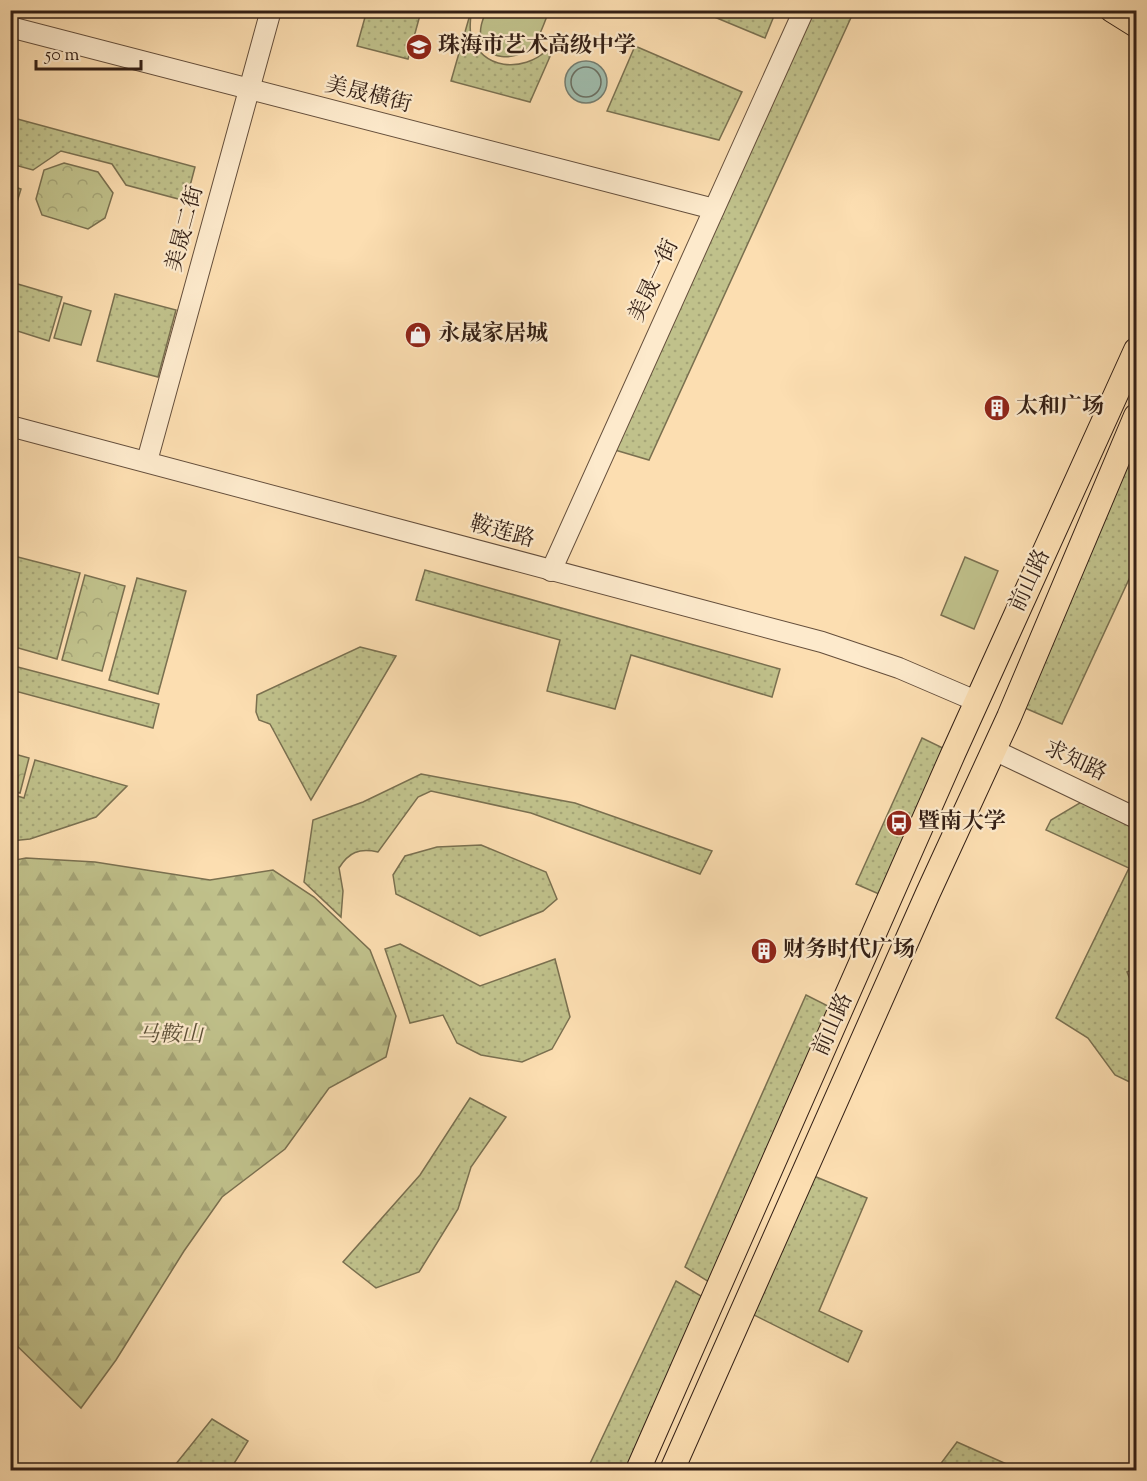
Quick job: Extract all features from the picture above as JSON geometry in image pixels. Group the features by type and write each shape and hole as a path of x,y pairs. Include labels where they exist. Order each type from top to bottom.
{"main road":[{"path":"1112,10 1137,20"},
{"path":"1112,10 1137,25"},
{"name":"前山路","path":"638,1470 976,701 1137,350"},
{"name":"前山路","path":"672,1470 928,893 994,750 1137,416"}],"street":[{"name":"美晟二街","path":"147,461 271,10"},
{"name":"美晟一街","path":"551,571 804,10"},
{"name":"美晟橫街","path":"10,27 714,209"},
{"name":"鞍莲路","path":"10,426 822,642 900,668 976,701"},
{"name":"求知路","path":"994,750 1137,818"}],"green space":[{"path":"367,10 401,11 420,15 408,59 357,46"},
{"path":"486,10 549,11 530,48 509,57 495,55 484,46 481,31"},
{"path":"471,11 471,35 476,47 493,61 515,65 537,57 547,50 552,52 530,102 451,81"},
{"path":"700,11 776,11 765,38"},
{"path":"812,11 854,11 649,460 615,450"},
{"path":"635,46 742,92 719,140 607,111"},
{"path":"10,117 195,167 186,201 126,185 112,164 61,151 33,170 11,164"},
{"path":"64,163 98,172 113,193 105,218 88,229 42,215 36,199 44,170"},
{"path":"11,186 21,189 14,212 11,211"},
{"path":"11,282 62,297 49,341 11,329"},
{"path":"115,294 176,310 158,377 97,361"},
{"path":"64,303 91,311 81,345 54,338"},
{"path":"1136,426 1136,564 1062,724 1018,705"},
{"path":"10,555 80,573 57,659 11,646"},
{"path":"965,557 998,571 974,629 941,615"},
{"path":"425,570 780,669 772,697 631,655 615,709 547,691 560,640 416,600"},
{"path":"85,575 125,586 102,671 62,660"},
{"path":"137,578 186,591 158,694 109,680"},
{"path":"360,647 396,656 311,800 270,724 259,720 256,712 257,695"},
{"path":"10,665 159,704 153,728 11,690"},
{"path":"922,738 945,749 879,894 856,884"},
{"path":"11,753 29,758 20,793 11,791"},
{"path":"35,760 127,786 96,817 30,839 11,841 11,794 24,798"},
{"path":"421,774 575,803 712,851 700,874 531,813 431,791 418,797 378,852 355,852 339,868 343,891 341,917 304,882 313,820 363,802"},
{"path":"1083,801 1136,825 1136,968 1127,972 1136,994 1136,1085 1115,1075 1088,1038 1056,1018 1129,868 1046,830 1051,820"},
{"path":"481,845 546,872 557,899 543,911 480,936 396,894 393,875 405,856 437,847"},
{"name":"马鞍山","path":"26,858 95,862 210,880 273,870 314,897 370,950 396,1016 386,1057 329,1088 285,1149 222,1197 184,1251 116,1360 81,1408 11,1340 10,861"},
{"path":"400,944 480,986 555,959 570,1017 552,1049 522,1062 481,1055 457,1043 443,1015 410,1023 385,949"},
{"path":"806,995 834,1009 709,1282 685,1267"},
{"path":"470,1098 506,1117 471,1167 458,1209 419,1272 376,1288 343,1262 420,1175"},
{"path":"809,1174 867,1198 819,1311 862,1331 848,1362 748,1312"},
{"path":"676,1281 706,1299 629,1470 587,1470"},
{"path":"212,1419 248,1441 230,1470 171,1470"},
{"path":"957,1442 1020,1470 936,1470"}],"water":[{"path":"586,61 601,67 607,82 601,97 586,103 571,97 565,82 571,67"}],"place":[{"name":"珠海市艺术高级中学","path":"419,47"},
{"name":"永晟家居城","path":"418,335"},
{"name":"太和广场","path":"997,408"},
{"name":"暨南大学","path":"899,823"},
{"name":"财务时代广场","path":"764,951"}]}
